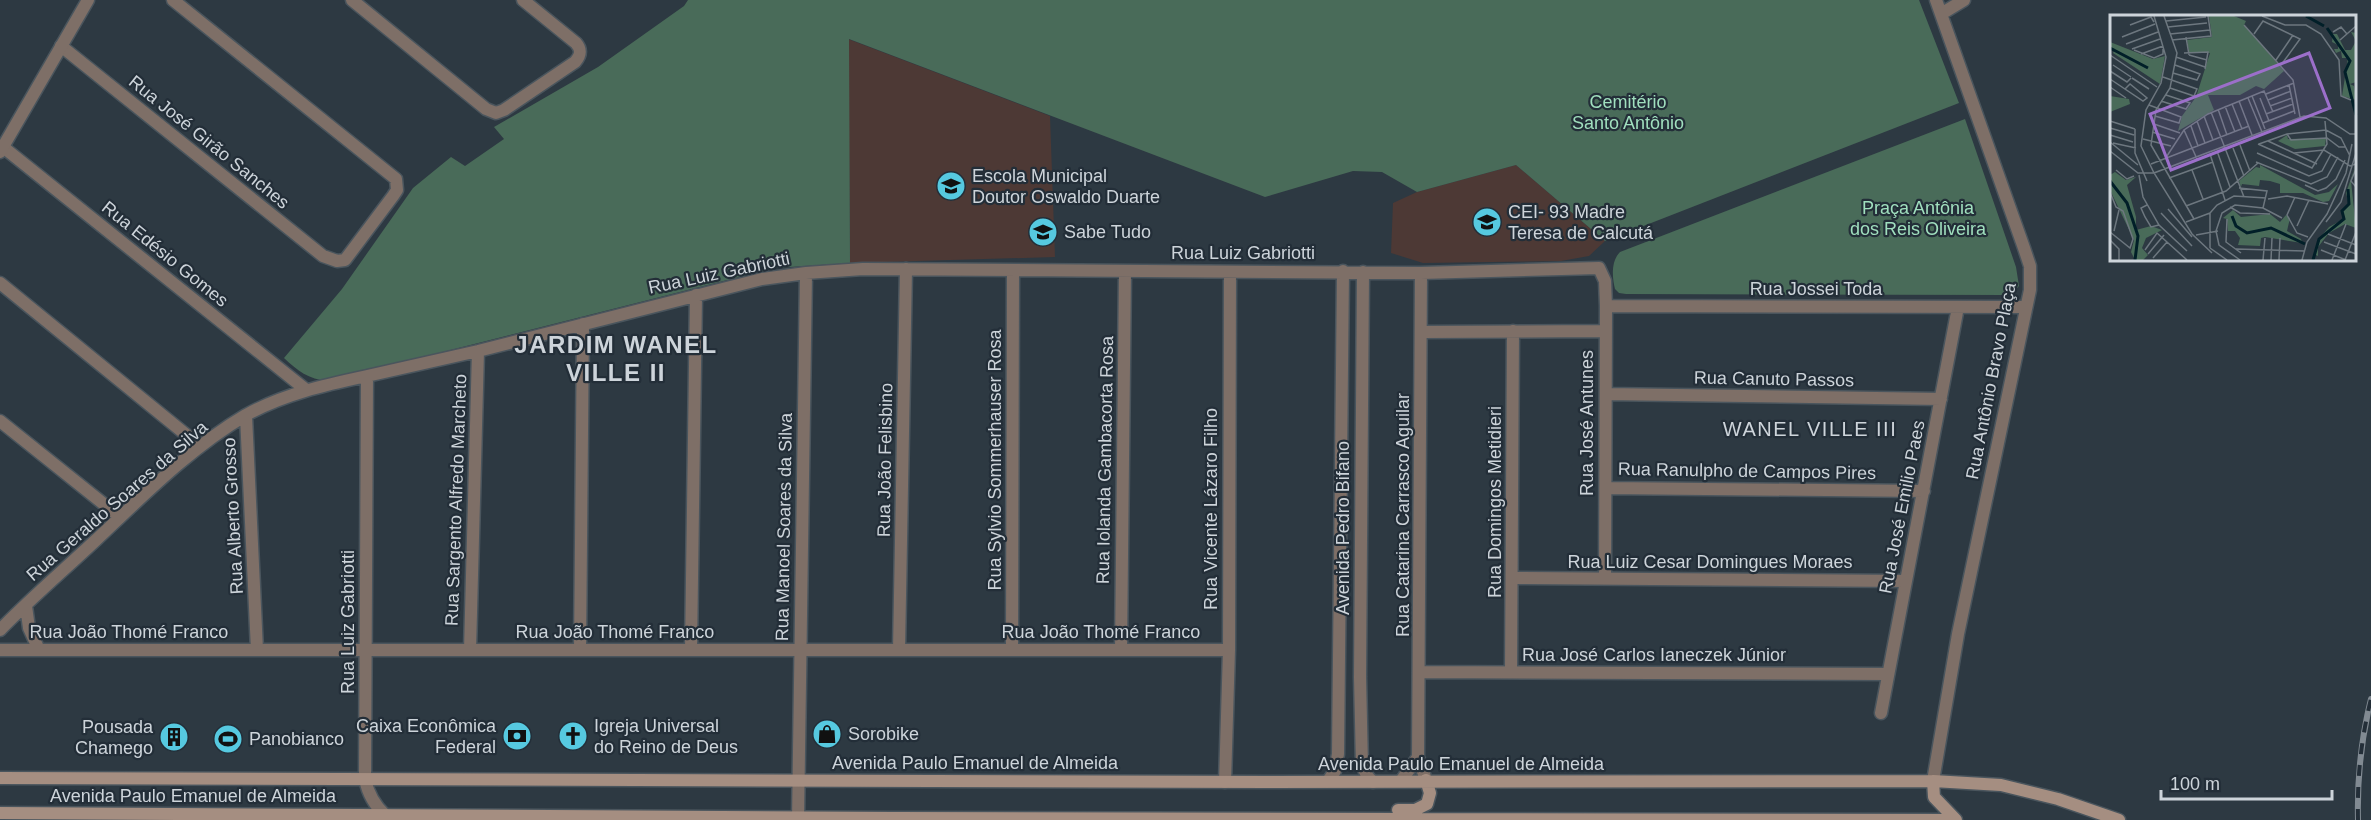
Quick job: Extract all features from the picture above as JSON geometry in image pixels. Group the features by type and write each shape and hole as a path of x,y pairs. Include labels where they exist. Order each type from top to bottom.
{"main road":[{"name":"Avenida Paulo Emanuel de Almeida","path":"0,778 1224,782 1933,780 2001,785 2058,798 2119,820"},
{"path":"1332,819 1365,811 1421,808 1428,804 1430,798 1426,780"},
{"path":"1933,780 1934,797 1956,820"},
{"name":"Avenida Paulo Emanuel de Almeida","path":"0,813 798,819 1950,820"}],"street":[{"path":"1,149 88,0"},
{"name":"Rua José Girão Sanches","path":"61,46 323,256 337,261 345,260 393,196 397,184 392,173 173,0"},
{"path":"352,0 486,109 496,113 504,110 575,62 580,53 580,48 576,43 523,0"},
{"name":"Rua Antônio Bravo Plaça","path":"1933,780 1958,634 2030,290 2030,266 2025,248 1936,0"},
{"path":"1941,14 1964,0"},
{"name":"Rua Edésio Gomes","path":"1,149 305,389"},
{"name":"Rua Luiz Gabriotti","path":"365,779 367,376 478,351 762,279 806,273 906,269 1421,273 1599,268"},
{"name":"Rua José Antunes","path":"1599,268 1605,281 1605,579"},
{"name":"Rua João Felisbino","path":"899,650 906,269"},
{"name":"Rua Sylvio Sommerhauser Rosa","path":"1012,650 1013,270"},
{"name":"Rua Iolanda Gambacorta Rosa","path":"1121,650 1125,271"},
{"name":"Avenida Pedro Bifano","path":"1328,781 1335,771 1338,754 1343,271"},
{"name":"Rua Vicente Lázaro Filho","path":"1224,782 1229,650 1230,272"},
{"name":"Avenida Pedro Bifano","path":"1363,272 1360,677 1362,766 1373,782"},
{"name":"Rua Manoel Soares da Silva","path":"798,781 806,273"},
{"name":"Rua Catarina Carrasco Aguilar","path":"1421,273 1418,757 1426,780"},
{"path":"0,283 200,446"},
{"path":"691,650 696,295"},
{"name":"Rua Jossei Toda","path":"1605,306 2026,308"},
{"name":"Rua José Emilio Paes","path":"1881,713 1958,307"},
{"path":"580,650 584,324"},
{"name":"Rua Domingos Metidieri","path":"1511,672 1513,331"},
{"path":"1422,332 1604,331"},
{"name":"Rua Sargento Alfredo Marcheto","path":"470,650 478,351"},
{"name":"Rua Geraldo Soares da Silva","path":"0,627 26,606 120,517 200,446 246,416 305,389 367,376"},
{"name":"Rua Canuto Passos","path":"1606,394 1941,399"},
{"name":"Rua Alberto Grosso","path":"246,416 257,650"},
{"path":"0,421 120,517"},
{"name":"Rua Ranulpho de Campos Pires","path":"1606,488 1924,491"},
{"name":"Rua Luiz Cesar Domingues Moraes","path":"1513,578 1906,581"},
{"name":"Rua Geraldo Soares da Silva","path":"26,606 29,628 39,650"},
{"name":"Rua João Thomé Franco","path":"0,650 1229,650"},
{"name":"Rua José Carlos Ianeczek Júnior","path":"1420,672 1888,674"},
{"path":"1339,677 1360,677"},
{"path":"1401,781 1418,757"},
{"path":"365,779 370,796 386,816"},
{"path":"798,781 798,819"}],"shaded area":[{"name":"Escola Municipal Doutor Oswaldo Duarte","path":"848,39 1050,116 1055,257 850,263"},
{"name":"CEI- 93 Madre Teresa de Calcutá","path":"1516,165 1605,241 1589,256 1561,261 1423,263 1391,253 1393,203 1417,192"}],"green space":[{"name":"Cemitério Santo Antônio","path":"688,0 1919,0 1959,103 1605,241 1516,165 1417,192 1382,172 1353,171 1265,197 849,39 850,263 775,268 328,381 304,374 284,358 342,289 413,188 451,157 465,166 504,139 494,127 598,67 684,6"},
{"name":"Praça Antônia dos Reis Oliveira","path":"1965,119 2016,267 2019,286 2010,295 1626,294 1619,293 1615,289 1613,269 1620,252"}],"railway":[{"path":"2358,820 2360,759 2371,699"}],"place":[{"name":"Escola Municipal Doutor Oswaldo Duarte","path":"951,186"},
{"name":"CEI- 93 Madre Teresa de Calcutá","path":"1487,222"},
{"name":"Sabe Tudo","path":"1043,232"},
{"name":"Sorobike","path":"827,734"},
{"name":"Caixa Econômica Federal","path":"517,736"},
{"name":"Igreja Universal do Reino de Deus","path":"573,736"},
{"name":"Pousada Chamego","path":"174,737"},
{"name":"Panobianco","path":"228,739"}],"district":[{"name":"JARDIM WANEL VILLE II","path":"616,358"},
{"name":"WANEL VILLE III","path":"1810,429"}]}
